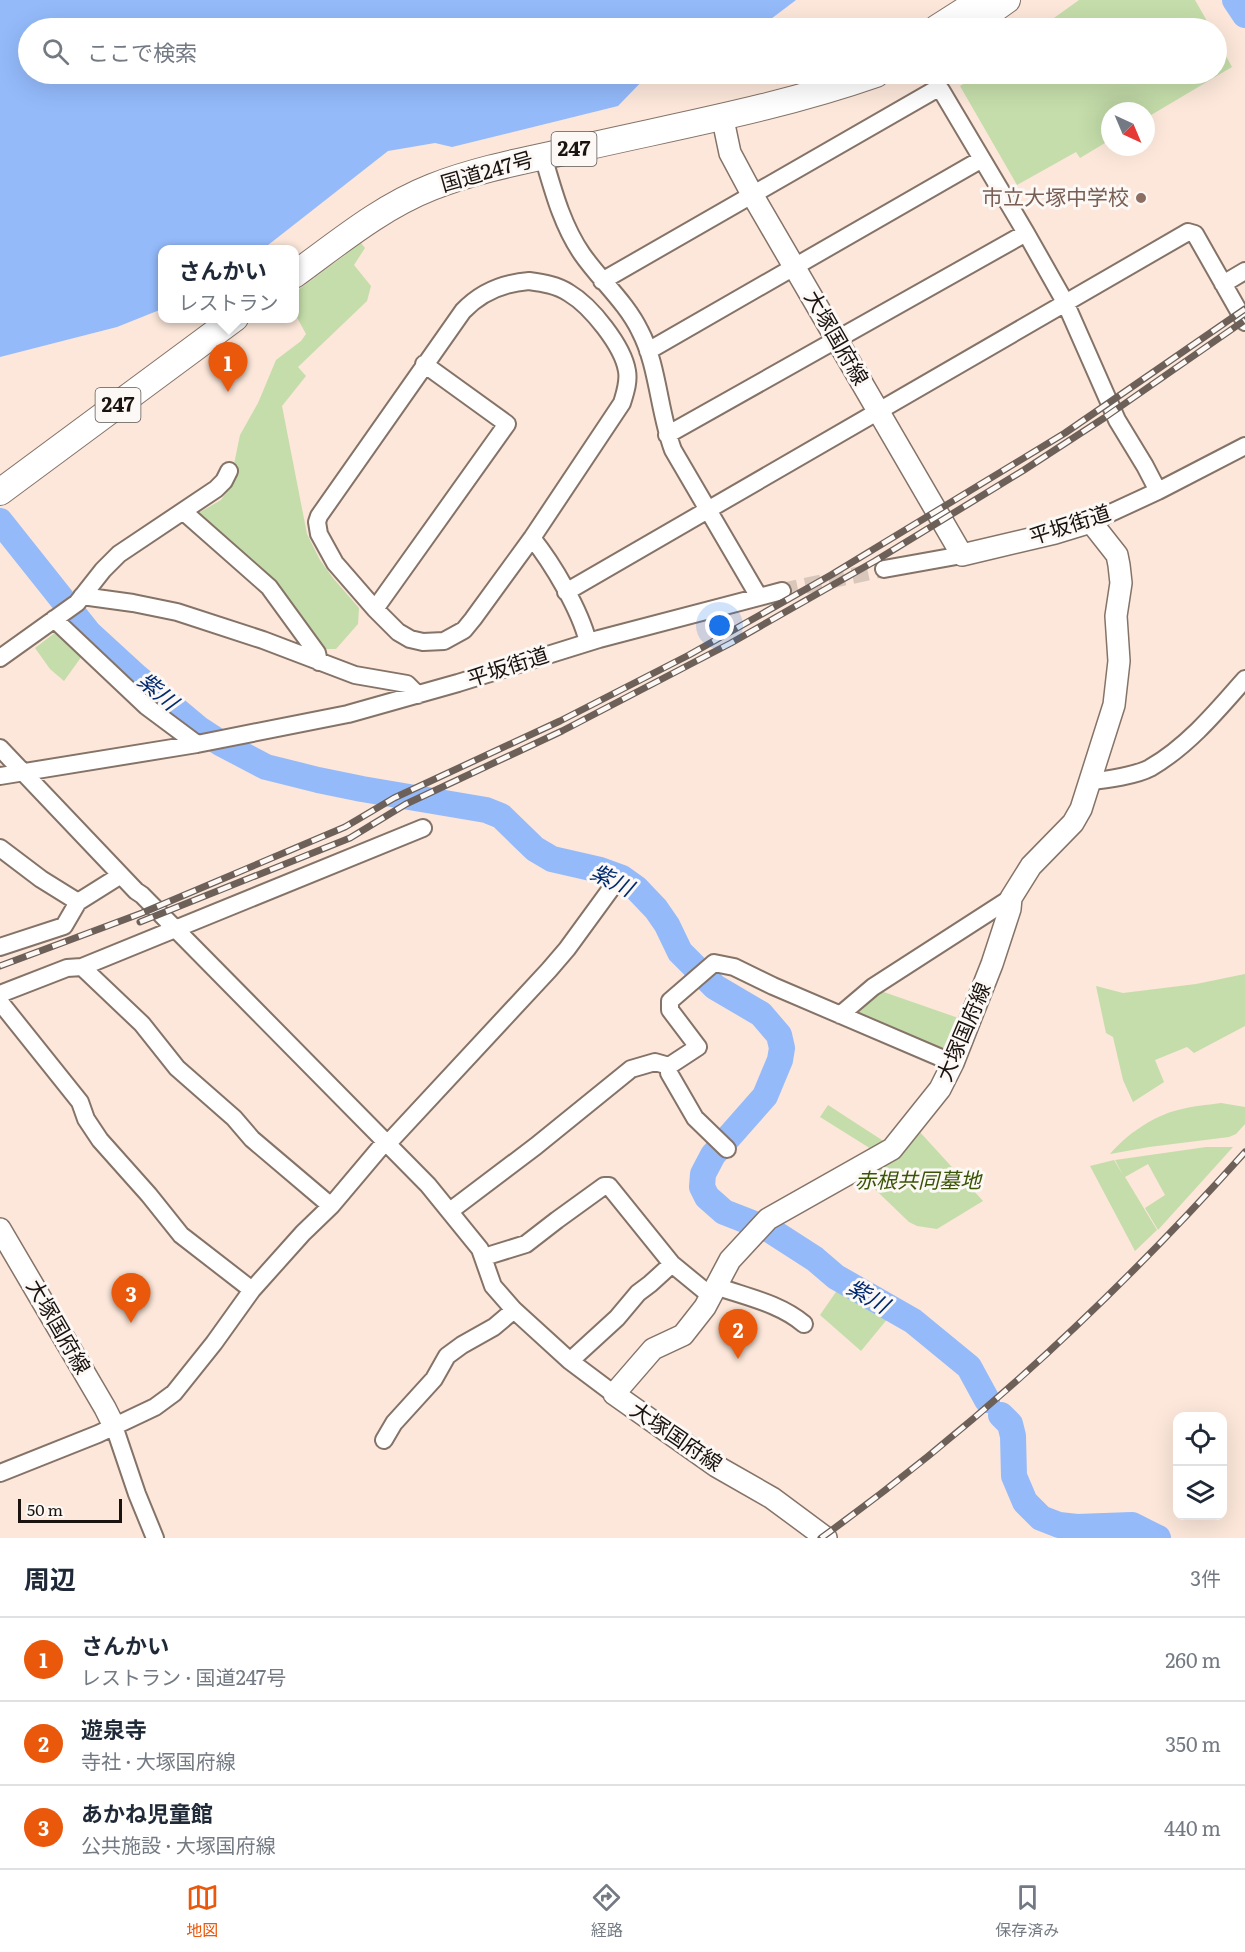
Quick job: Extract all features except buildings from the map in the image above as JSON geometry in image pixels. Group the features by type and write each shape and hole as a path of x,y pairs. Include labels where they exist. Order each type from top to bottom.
{"highway":[{"path":"953,18 981,0"},
{"path":"981,18 1007,0"},
{"name":"国道247号","path":"299,252 370,201 398,186 454,163 539,141 797,84"},
{"name":"国道247号","path":"299,271 370,220 405,199 459,178 543,156 794,100 844,84"},
{"name":"247","path":"0,473 202,323"},
{"name":"247","path":"0,492 228,323"}],"main road":[{"name":"大塚国府線","path":"722,115 730,153 753,196 962,555"},
{"name":"大塚国府線","path":"826,1538 772,1498 716,1466 614,1394 653,1349 683,1335 695,1322 730,1260 761,1226 892,1149 940,1089 953,1063 992,964 1010,909 1011,898 1031,866 1073,823 1081,809 1114,705 1119,662 1116,616 1121,583 1117,555 1091,522"},
{"name":"平坂街道","path":"962,555 1091,522"},
{"name":"大塚国府線","path":"0,1229 114,1426"}],"street":[{"path":"602,281 933,91 941,90 1065,303 1117,420 1158,491"},
{"path":"543,156 565,225 581,252 640,330 648,351 667,435 673,450 759,597"},
{"path":"648,351 982,159"},
{"path":"566,592 1188,232 1195,234 1245,322"},
{"path":"667,435 1026,233"},
{"path":"1223,284 1245,271"},
{"path":"529,281 549,285 571,294 599,321 619,350 627,372 622,403 532,538 473,618 454,637 435,642 410,639 398,632 375,609 336,563 319,534 317,522 424,364 471,302 499,287 529,281"},
{"path":"375,609 507,424 424,364"},
{"name":"平坂街道","path":"1091,522 1158,491 1245,446"},
{"path":"0,658 69,608 119,554 216,489 230,471"},
{"path":"184,512 269,587 317,653 319,662"},
{"path":"532,538 550,560 585,628 588,642"},
{"name":"平坂街道","path":"884,569 962,555"},
{"name":"平坂街道","path":"201,743 348,714 418,695 588,642 782,591"},
{"path":"69,608 133,603 177,612 263,640 355,675 407,684 418,695"},
{"path":"69,608 146,706 201,743"},
{"path":"1091,781 1149,769 1191,738 1245,679"},
{"path":"0,776 201,743"},
{"path":"0,748 121,875 428,1185 484,1257 493,1286 514,1310 570,1361 614,1394"},
{"path":"0,994 67,968 82,967 423,828"},
{"path":"0,848 41,879 78,902"},
{"path":"0,947 64,926 78,902 121,875"},
{"path":"0,1473 114,1426 155,1407 174,1393 252,1290 303,1233 331,1206 385,1142 392,1139 448,1081 549,970 613,886"},
{"path":"840,1015 873,987 1011,898"},
{"path":"450,1212 631,1069 654,1062 669,1066 698,1047 670,1010 670,1001 714,963 734,967 953,1063"},
{"path":"82,967 142,1024 177,1068 234,1118 252,1139 331,1206"},
{"path":"0,1002 80,1102 86,1119 100,1140 181,1234 252,1290"},
{"path":"669,1066 669,1073 686,1106 694,1118 721,1144"},
{"path":"484,1257 526,1244 604,1186 609,1186 672,1264 713,1291 766,1302 804,1324"},
{"path":"570,1361 617,1318 638,1293 672,1264"},
{"path":"384,1440 394,1423 434,1378 447,1356 494,1327 514,1310"},
{"path":"114,1426 155,1538"}],"green space":[{"path":"1079,0 1195,0 1205,18 1054,18"},
{"path":"1227,58 1232,67 1227,70"},
{"path":"963,84 1203,84 1155,113 1155,102 1101,102 1101,145 1080,158 1076,152 1017,185 960,86"},
{"path":"361,243 365,248 354,265 371,286 367,301 298,367 306,376 282,406 307,534 320,560 359,608 358,624 336,649 320,649 195,515 221,500 233,482 240,435 258,403 276,360 301,341 306,334 299,321 299,289"},
{"path":"56,632 82,656 64,681 50,669 35,648"},
{"path":"1245,974 1245,1026 1194,1053 1187,1047 1155,1060 1164,1082 1133,1102 1123,1080 1113,1037 1106,1033 1096,986 1123,993 1196,984"},
{"path":"878,990 967,1021 951,1059 849,1015"},
{"path":"1221,1103 1245,1107 1245,1124 1236,1134 1229,1137 1110,1154 1132,1133 1159,1117 1183,1109"},
{"path":"828,1105 888,1144 876,1152 820,1117"},
{"name":"赤根共同墓地","path":"918,1130 983,1201 937,1229 917,1226 909,1222 858,1173"},
{"path":"1206,1147 1233,1147 1158,1230 1145,1208 1165,1195 1148,1164 1125,1177 1157,1230 1135,1251 1090,1166 1114,1160 1123,1175 1115,1160"},
{"path":"838,1289 889,1317 861,1351 820,1315"}],"water":[{"path":"0,0 796,0 772,18 18,18 18,84 639,84 618,106 452,147 435,143 388,151 268,245 158,245 158,311 117,327 0,357"}],"waterway":[{"path":"1235,0 1245,15"},
{"name":"紫川","path":"0,521 89,633 199,729 222,744 266,767 362,789 486,810 501,816 535,849 552,859 600,870 622,878 636,888 656,909 667,925 680,952 715,987 761,1014 779,1035 782,1048 780,1060 765,1096 713,1155 703,1174 702,1187 707,1197 724,1212 770,1230 815,1259 836,1277 913,1321 969,1367 987,1400"},
{"name":"紫川","path":"1001,1415 1010,1424 1013,1436 1014,1476 1025,1502 1041,1518 1059,1525 1077,1527 1132,1525 1158,1538"}],"tunnel":[{"path":"782,591 884,569"}],"railway":[{"path":"0,966 142,913 345,827 394,798 560,721 689,655 831,575 1065,433 1245,309"},
{"path":"140,922 350,838 406,804 562,731 731,643 875,561 1024,470 1104,418 1245,320"},
{"path":"821,1538 935,1451 1044,1357 1147,1257 1245,1152"}],"place":[{"name":"市立大塚中学校","path":"1141,198"},
{"name":"さんかい","path":"228,392"},
{"name":"あかね児童館","path":"131,1323"},
{"name":"遊泉寺","path":"738,1359"}]}
